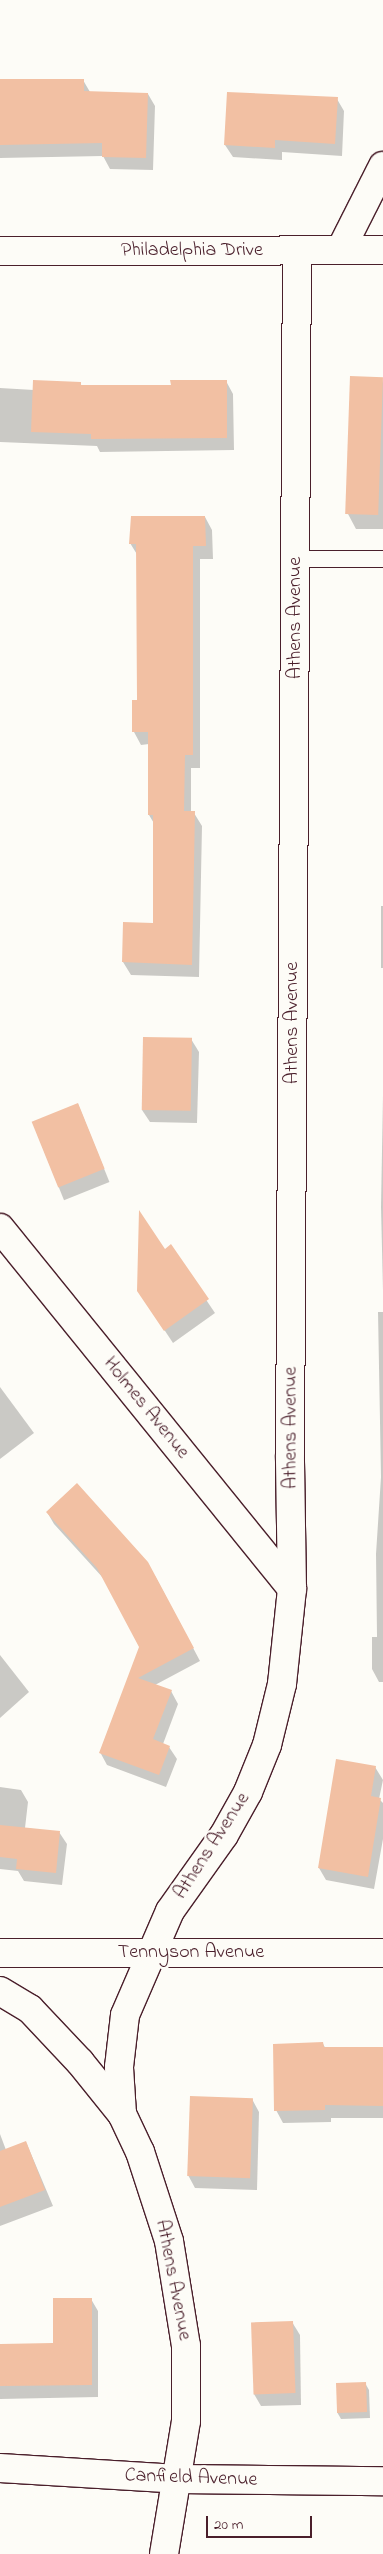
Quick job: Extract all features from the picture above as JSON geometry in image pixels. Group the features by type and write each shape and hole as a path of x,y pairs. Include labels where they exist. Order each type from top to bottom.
{"street":[{"path":"340,249 383,166"},
{"name":"Athens Avenue","path":"164,2554 178,2479 186,2420 186,2346 181,2301 169,2241 140,2152 122,2114 119,2067 125,2015 170,1911 224,1835 248,1792 267,1744 282,1684 292,1589 290,1456 297,250"},
{"name":"Philadelphia Drive","path":"0,251 383,250"},
{"name":"Holmes Avenue","path":"0,1228 292,1589"},
{"name":"Tennyson Avenue","path":"0,1954 152,1951 383,1953"},
{"path":"0,1991 30,2009 80,2062 122,2114"},
{"name":"Canfield Avenue","path":"0,2468 178,2479 383,2481"}],"lane":[{"path":"295,559 383,559"}],"building":[{"path":"0,79 84,79 84,91 148,93 146,158 102,157 102,143 0,145"},
{"path":"227,92 338,97 335,144 275,140 275,148 224,145"},
{"path":"350,376 383,377 378,515 345,514"},
{"path":"33,380 81,382 81,385 171,385 170,380 227,380 227,438 91,439 91,434 31,432"},
{"path":"131,516 205,516 206,546 193,546 193,755 185,755 184,811 195,811 192,965 122,962 123,922 153,923 153,815 148,815 148,732 132,732 132,700 137,700 136,544 129,544"},
{"path":"143,1037 192,1038 191,1111 142,1110"},
{"path":"78,1103 105,1169 58,1188 32,1122"},
{"path":"139,1210 165,1249 171,1244 209,1299 164,1331 137,1291"},
{"path":"77,1483 148,1562 194,1648 138,1678 172,1690 153,1739 170,1746 159,1775 99,1753 139,1647 97,1568 46,1512"},
{"path":"336,1759 376,1766 371,1796 381,1798 368,1877 318,1868"},
{"path":"0,1825 60,1831 56,1873 16,1869 17,1859 0,1857"},
{"path":"323,2042 324,2047 383,2047 383,2106 325,2105 325,2110 274,2111 273,2044"},
{"path":"190,2096 253,2098 250,2178 187,2176"},
{"path":"26,2141 45,2190 0,2207 0,2151"},
{"path":"53,2298 92,2298 92,2385 0,2386 0,2344 53,2343"},
{"path":"293,2321 296,2393 254,2394 251,2322"},
{"path":"366,2382 367,2412 337,2413 336,2383"}]}
